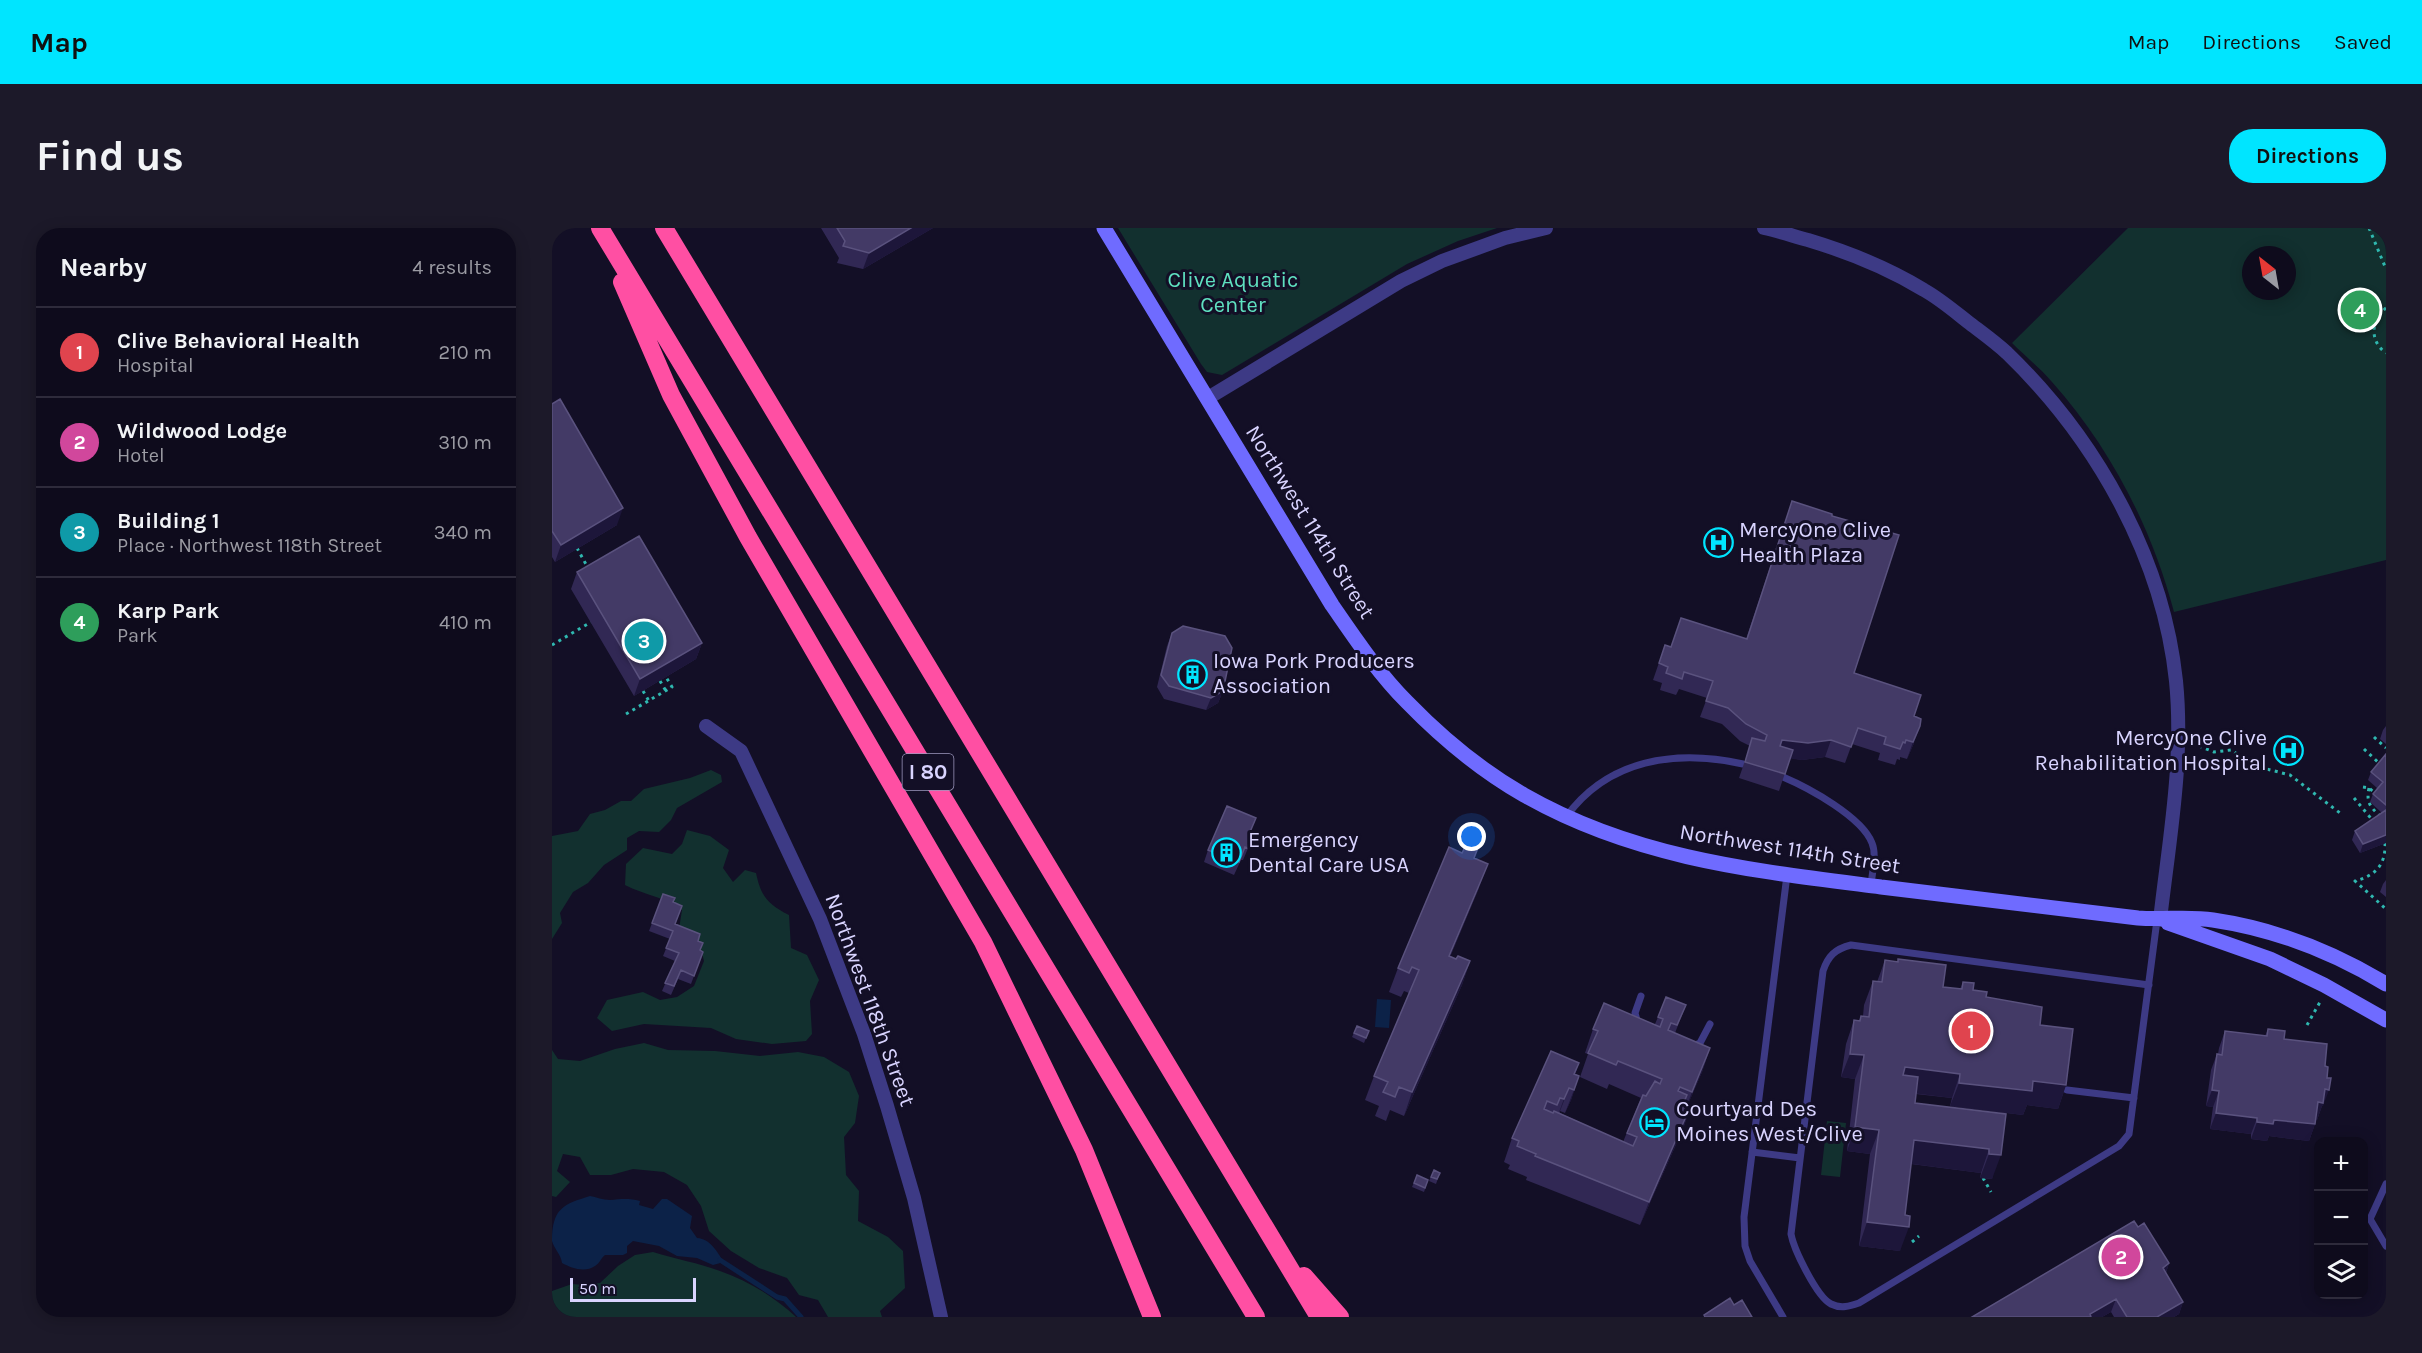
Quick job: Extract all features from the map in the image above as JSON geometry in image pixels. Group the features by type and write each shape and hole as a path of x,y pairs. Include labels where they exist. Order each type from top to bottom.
{"highway":[{"path":"599,228 670,395 748,537 983,942 1084,1150 1152,1317"},
{"name":"I 80","path":"599,228 1256,1317"},
{"name":"I 80","path":"664,228 1319,1317"},
{"path":"1272,1240 1340,1317"}],"street":[{"name":"Northwest 114th Street","path":"1104,228 1332,605 1360,644 1406,701 1436,729 1522,794 1566,817 1636,844 1723,866 2158,920 2211,919 2270,932 2337,958 2386,984"},
{"path":"1208,398 1401,281 1442,261 1494,242 1546,228"},
{"path":"1764,228 1848,252 1942,302 2005,351 2039,386 2081,438 2116,495 2138,539 2157,592 2175,678 2179,723 2176,777 2158,920"},
{"name":"Northwest 118th Street","path":"706,726 741,751 820,919 864,1034 887,1106 914,1198 941,1317"},
{"name":"Northwest 114th Street","path":"2158,920 2270,959 2324,985 2386,1020"}],"lane":[{"path":"1566,817 1589,789 1620,772 1652,761 1674,757 1702,757 1743,764"},
{"path":"1783,777 1802,785 1837,806 1868,837 1873,845 1874,855 1871,885"},
{"path":"1783,1317 1750,1261 1745,1246 1744,1217 1787,875"},
{"path":"2149,985 1851,945 1840,948 1832,954 1823,972 1791,1234 1793,1244 1823,1298 1830,1304 1847,1307 1859,1303 2119,1146 2129,1134 2158,920"},
{"path":"1641,996 1635,1013 1636,1022 1646,1031"},
{"path":"1680,1044 1689,1047 1700,1042 1710,1024"},
{"path":"2067,1090 2134,1098"},
{"path":"1752,1152 1800,1158"},
{"path":"2386,1184 2370,1219 2386,1246"}],"path":[{"path":"2369,228 2386,269"},
{"path":"2386,308 2378,314 2373,332 2379,346 2386,353"},
{"path":"577,549 593,576"},
{"path":"552,645 591,622"},
{"path":"626,714 672,687 666,677"},
{"path":"660,681 666,691"},
{"path":"643,691 649,701"},
{"path":"2374,737 2386,748"},
{"path":"2199,746 2214,752 2230,750 2255,766 2290,775 2340,813"},
{"path":"2364,749 2381,764"},
{"path":"2363,787 2369,788 2376,794"},
{"path":"2369,788 2367,800 2371,808 2383,819"},
{"path":"2354,798 2375,824"},
{"path":"2385,843 2385,856 2379,871 2367,878 2355,881 2386,909"},
{"path":"2307,1025 2320,1002"},
{"path":"1983,1178 1991,1192"},
{"path":"1912,1242 1919,1236"}],"green space":[{"name":"Clive Aquatic Center","path":"1118,228 1497,228 1458,241 1407,264 1222,375 1207,372 1201,364"},
{"path":"2128,228 2386,228 2386,560 2174,612 2154,550 2126,490 2092,434 2073,407 2047,377 2012,343"},
{"path":"711,770 721,775 722,782 677,808 671,820 659,832 639,831 627,838 627,850 604,865 588,883 573,892 560,913 562,923 552,939 552,836 578,831 590,814 605,810 621,801 631,801 644,789 690,778"},
{"path":"687,830 710,836 729,850 723,868 733,882 745,870 756,873 766,899 789,915 791,948 807,955 819,980 810,1001 812,1034 806,1041 772,1044 736,1039 711,1028 644,1024 612,1031 597,1018 607,1000 643,992 660,1000 677,997 694,986 704,961 698,938 679,929 682,910 669,902 625,885 626,864 643,848 672,854 682,844"},
{"path":"644,1043 668,1050 715,1051 760,1056 798,1052 824,1057 849,1072 859,1096 855,1123 844,1137 846,1175 859,1191 858,1221 888,1237 903,1251 905,1288 880,1311 882,1317 828,1317 818,1300 799,1295 787,1278 759,1268 731,1251 709,1231 701,1206 687,1185 664,1172 633,1169 611,1175 590,1175 580,1157 563,1154 557,1171 570,1182 556,1197 552,1196 552,1050 558,1059 580,1061 615,1049"},
{"path":"1827,1121 1846,1123 1840,1177 1821,1175"},
{"path":"653,1252 731,1275 770,1296 796,1317 552,1317 552,1291 572,1284 600,1283 618,1266 635,1255"}],"water":[{"path":"1377,999 1391,1000 1389,1028 1375,1027"},
{"path":"590,1196 607,1200 636,1200 640,1201 639,1205 653,1209 662,1199 667,1199 692,1216 690,1228 697,1238 713,1247 724,1262 713,1265 697,1258 677,1256 659,1246 633,1241 627,1246 627,1253 605,1255 597,1265 591,1268 578,1269 566,1265 562,1263 552,1241 554,1221 561,1209"}],"building":[{"path":"837,228 911,228 869,253 843,246 845,241"},
{"path":"560,399 623,508 561,545 552,531 552,404"},
{"path":"1792,501 1832,514 1832,516 1899,535 1854,673 1921,695 1914,716 1921,719 1913,742 1906,740 1900,749 1884,744 1886,737 1858,728 1851,747 1831,740 1808,743 1782,740 1780,746 1793,750 1785,774 1745,762 1752,738 1765,741 1767,735 1746,724 1728,708 1706,701 1713,681 1684,672 1682,679 1666,673 1668,667 1659,663 1665,645 1671,647 1681,618 1747,639"},
{"path":"639,536 702,643 640,679 577,572"},
{"name":"Iowa Pork Producers Association","path":"1183,626 1225,636 1232,648 1223,691 1211,698 1169,686 1161,675 1172,633"},
{"path":"2386,754 2386,805 2373,794 2383,782 2371,772"},
{"name":"Emergency Dental Care USA","path":"1227,806 1256,818 1250,832 1253,834 1239,862 1208,850"},
{"path":"2386,810 2386,835 2363,844 2355,831"},
{"path":"1467,843 1478,848 1474,858 1488,864 1449,956 1456,959 1458,956 1470,961 1412,1092 1399,1087 1395,1097 1383,1092 1388,1082 1374,1076 1419,970 1412,967 1409,973 1398,968 1449,847 1462,853"},
{"path":"663,894 675,898 673,902 682,906 675,924 700,934 698,941 703,943 700,950 703,952 694,976 681,970 674,986 665,983 679,953 666,948 673,931 652,923"},
{"path":"1898,959 1946,965 1943,987 1962,989 1963,982 1974,983 1973,990 1987,992 1986,997 2042,1007 2040,1025 2073,1029 2066,1085 2033,1081 2032,1091 1959,1083 1960,1074 1905,1067 1903,1075 1918,1077 1915,1103 2006,1114 2001,1155 1989,1154 1989,1149 1914,1140 1905,1215 1910,1216 1909,1227 1867,1222 1879,1130 1855,1127 1864,1055 1850,1054 1854,1020 1860,1021 1861,1016 1869,1017 1873,981 1882,982 1885,960 1898,962"},
{"name":"Courtyard Des Moines West/Clive","path":"1666,997 1686,1005 1677,1025 1671,1023 1668,1030 1710,1048 1692,1092 1680,1087 1678,1091 1687,1095 1684,1102 1691,1105 1649,1202 1535,1156 1536,1154 1517,1146 1519,1141 1512,1138 1551,1051 1579,1063 1574,1074 1579,1076 1574,1090 1569,1088 1564,1099 1560,1098 1557,1105 1547,1101 1544,1109 1553,1113 1554,1111 1633,1146 1637,1137 1627,1133 1643,1095 1646,1096 1655,1081 1660,1084 1662,1079 1618,1061 1616,1065 1588,1053 1598,1031 1593,1029 1604,1003 1660,1027 1663,1019 1658,1017"},
{"path":"1357,1026 1369,1031 1366,1038 1354,1033"},
{"path":"2268,1029 2285,1031 2284,1039 2327,1044 2325,1066 2328,1067 2327,1078 2331,1078 2329,1090 2325,1089 2323,1103 2318,1102 2315,1124 2274,1120 2273,1124 2257,1122 2257,1118 2216,1113 2219,1091 2212,1090 2217,1054 2222,1055 2225,1031 2267,1036"},
{"path":"1434,1170 1440,1173 1437,1179 1431,1177"},
{"path":"1417,1175 1428,1180 1425,1188 1414,1183"},
{"path":"2134,1221 2138,1227 2144,1223 2169,1263 2163,1268 2183,1302 2157,1317 2127,1317 2116,1299 2090,1314 2091,1317 1972,1317"},
{"path":"1730,1298 1734,1305 1742,1300 1752,1317 1705,1317 1704,1315"},
{"path":"2385,1311 2386,1317 2375,1317"}],"waterway":[{"path":"720,1260 777,1297 785,1299 801,1317"}],"place":[{"name":"Karp Park","path":"2360,310"},
{"name":"MercyOne Clive Health Plaza","path":"1718,543"},
{"name":"Building 1","path":"644,641"},
{"name":"Iowa Pork Producers Association","path":"1192,674"},
{"name":"MercyOne Clive Rehabilitation Hospital","path":"2288,751"},
{"name":"Emergency Dental Care USA","path":"1227,853"},
{"name":"Clive Behavioral Health","path":"1971,1031"},
{"name":"Courtyard Des Moines West/Clive","path":"1655,1122"},
{"name":"Wildwood Lodge","path":"2121,1257"}]}
